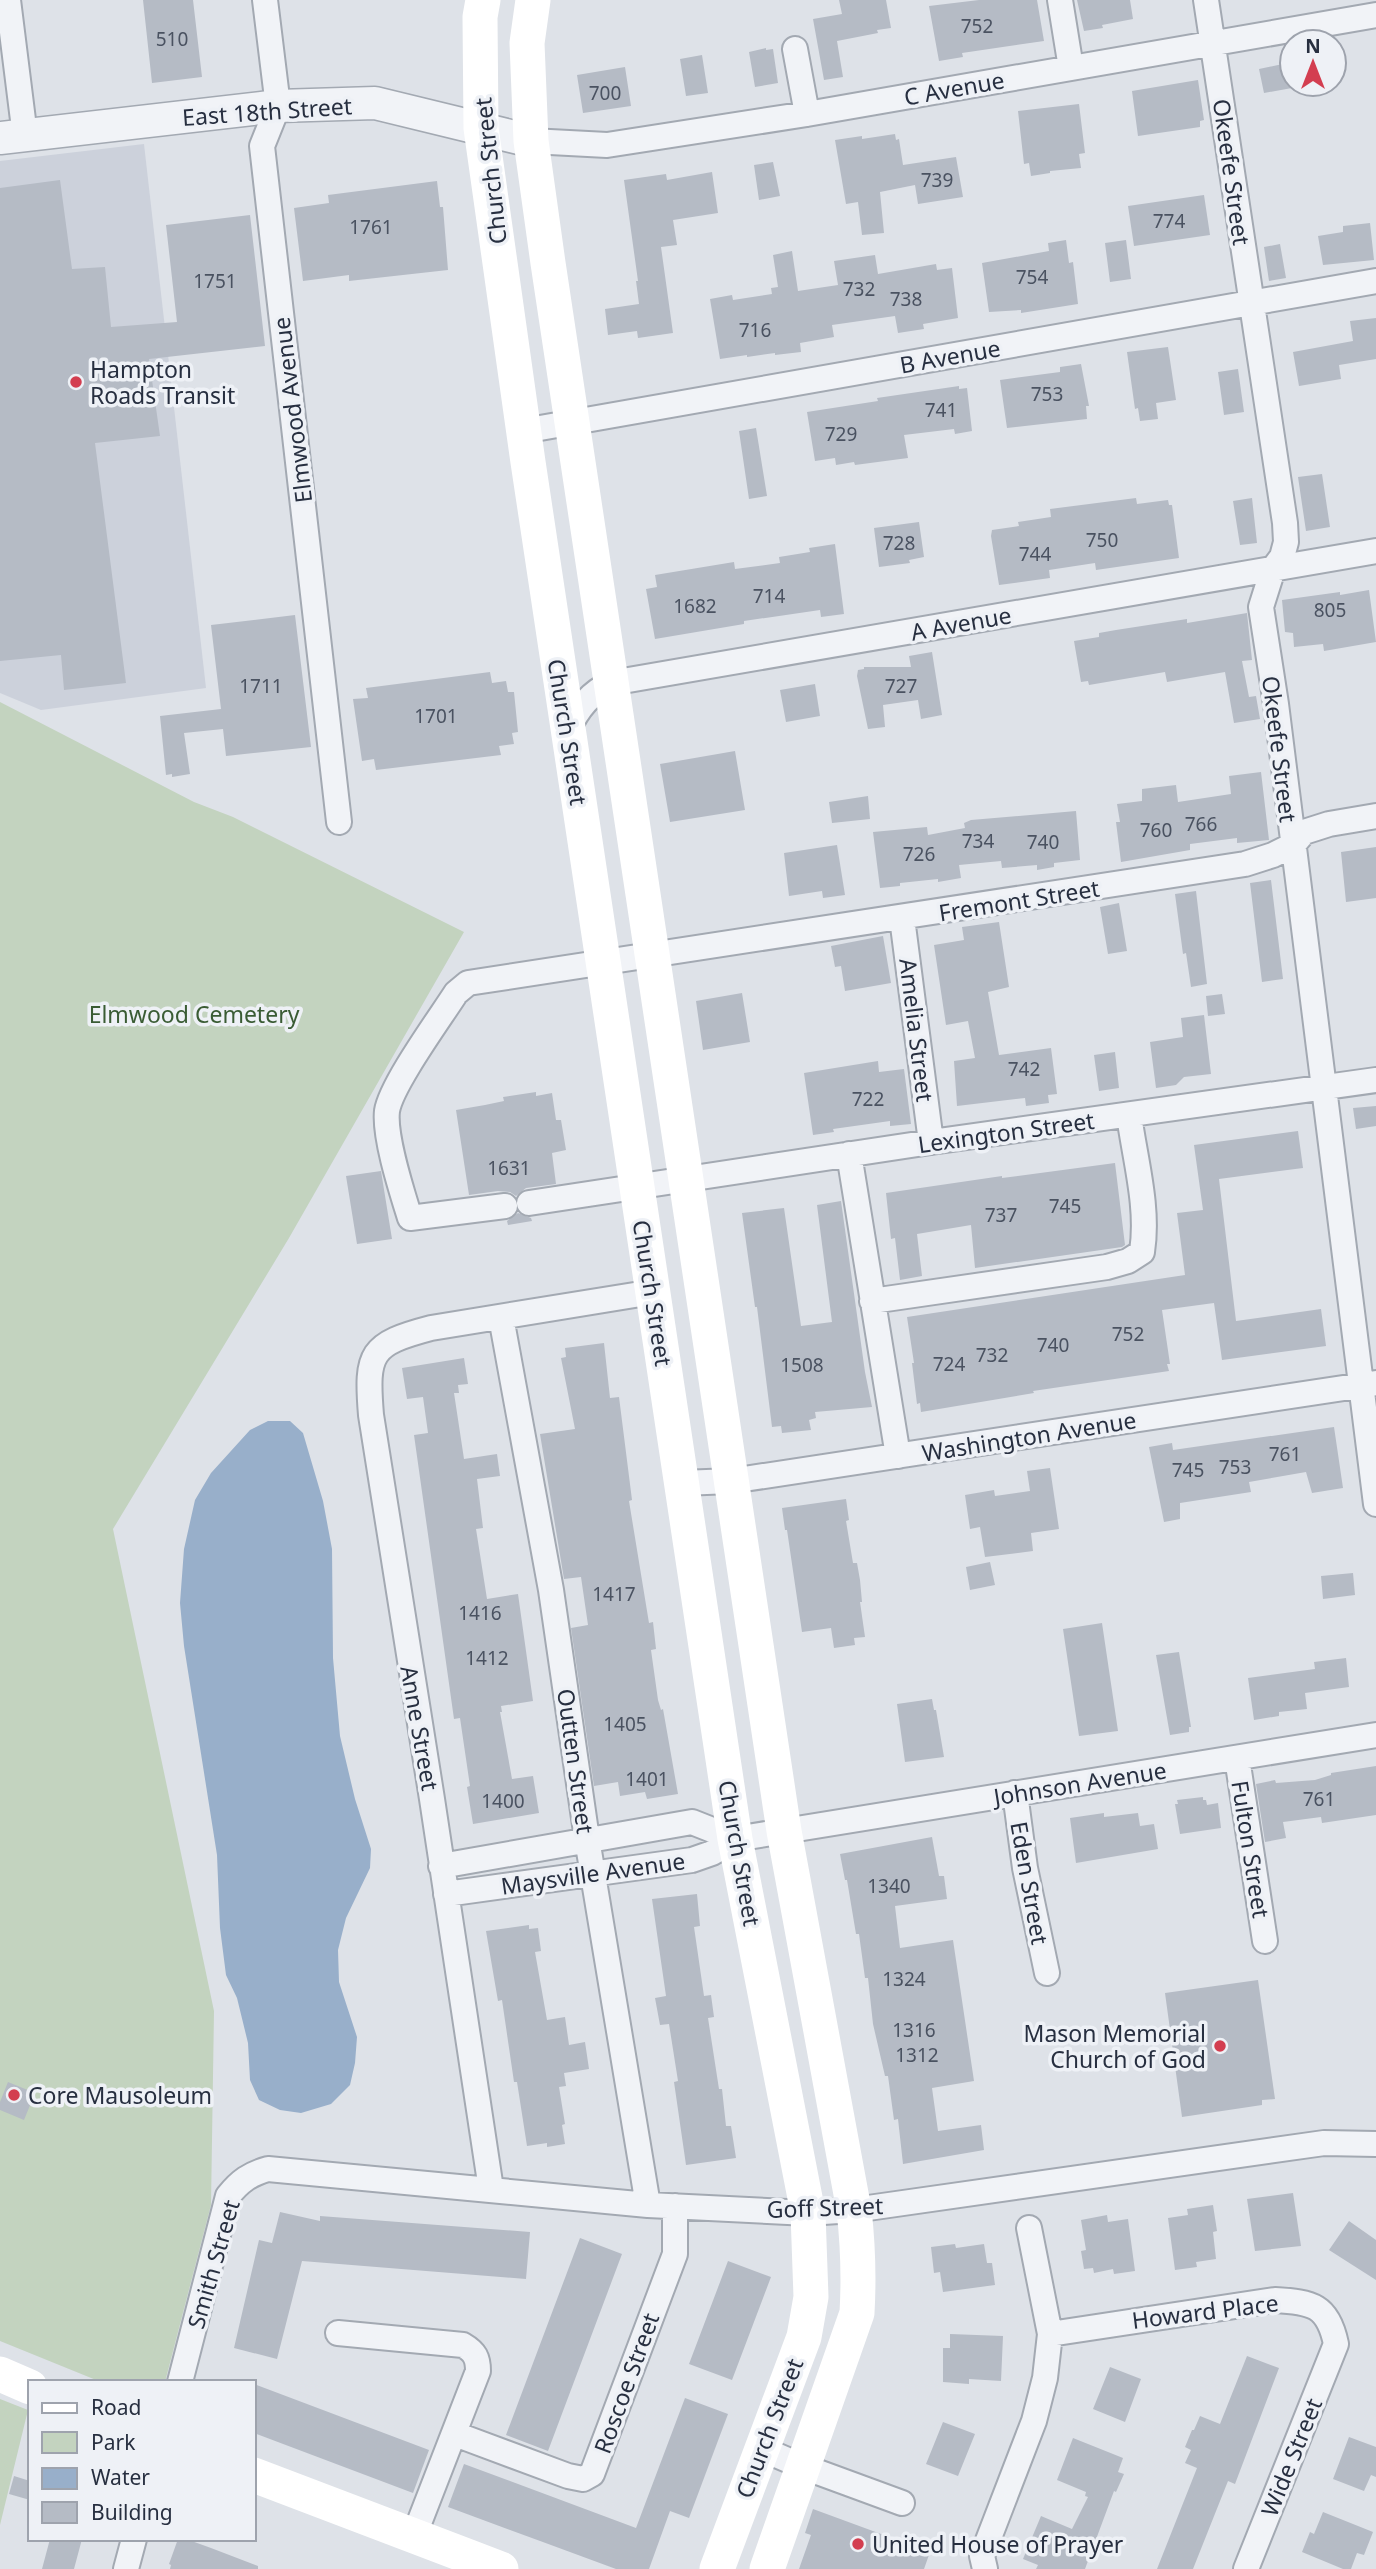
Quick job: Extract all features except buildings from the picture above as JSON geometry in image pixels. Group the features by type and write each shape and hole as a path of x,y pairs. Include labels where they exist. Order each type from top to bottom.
{"main road":[{"name":"Church Street","path":"483,0 480,17 481,128 523,431 735,1839 808,2213 811,2297 804,2337 717,2569"},
{"name":"Church Street","path":"533,0 527,43 531,141 571,422 784,1831 854,2210 859,2275 857,2313 767,2569"},
{"path":"0,2375 28,2386"},
{"path":"256,2477 501,2569"}],"street":[{"path":"8,0 12,137"},
{"name":"Elmwood Avenue","path":"265,0 278,106 262,146 339,822"},
{"path":"1060,0 1071,68"},
{"name":"Okeefe Street","path":"1206,0 1285,523 1286,542 1282,557 1273,569 1261,607 1324,1088 1368,1384 1376,1504"},
{"name":"C Avenue","path":"531,141 607,145 807,114 1376,15"},
{"path":"795,49 807,114"},
{"name":"East 18th Street","path":"12,137 278,106 375,103 531,141"},
{"name":"B Avenue","path":"523,431 1376,281"},
{"name":"A Avenue","path":"568,730 586,700 611,683 1376,551"},
{"name":"Fremont Street","path":"410,1218 393,1157 387,1112 399,1084 456,993 468,984 479,980 652,956 1245,864 1293,845 1304,832 1329,824 1376,816"},
{"name":"Amelia Street","path":"902,918 931,1142"},
{"name":"Lexington Street","path":"410,1218 1376,1080"},
{"path":"872,1300 1107,1267 1128,1261 1142,1252 1145,1233 1143,1206 1129,1115"},
{"path":"849,1154 898,1456"},
{"name":"Anne Street","path":"491,2189 371,1415 369,1372 372,1358 381,1347 406,1334 653,1292"},
{"name":"Outten Street","path":"501,1317 551,1590 587,1839 648,2205"},
{"name":"Washington Avenue","path":"682,1483 731,1481 1368,1384"},
{"name":"Johnson Avenue","path":"784,1831 1376,1735"},
{"name":"Fulton Street","path":"1237,1758 1265,1941"},
{"name":"Eden Street","path":"1015,1793 1025,1868 1047,1973"},
{"name":"Maysville Avenue","path":"441,1866 692,1822 735,1839"},
{"name":"Maysville Avenue","path":"446,1894 692,1860 712,1853 735,1839 784,1831"},
{"name":"Goff Street","path":"271,2169 648,2205 808,2213 854,2210 1324,2143 1376,2144"},
{"name":"Smith Street","path":"181,2380 229,2196 238,2183 252,2174 271,2169"},
{"name":"Roscoe Street","path":"455,2434 568,2476 583,2479 592,2474 674,2254 675,2206"},
{"path":"985,2569 982,2556 1034,2421 1045,2378 1050,2334 1029,2228"},
{"name":"Howard Place","path":"1050,2334 1275,2300 1303,2302 1314,2306 1326,2315 1336,2344"},
{"path":"338,2333 463,2345 472,2351 478,2360 478,2371 414,2536"},
{"name":"Wide Street","path":"1246,2569 1336,2344"},
{"path":"762,2449 804,2468 902,2503"},
{"path":"126,2569 133,2541"}],"shaded area":[{"path":"144,144 206,688 41,710 0,693 0,161"}],"green space":[{"name":"Elmwood Cemetery","path":"0,702 194,802 233,817 464,932 289,1238 113,1529 214,2011 211,2205 166,2380 96,2380 0,2341"},
{"path":"0,2399 28,2410 0,2525"}],"water":[{"path":"268,1421 290,1421 303,1433 323,1501 332,1549 333,1658 340,1736 355,1799 371,1849 370,1868 346,1918 338,1950 339,1982 357,2037 350,2085 331,2104 301,2113 280,2110 259,2100 250,2080 248,2043 237,1998 226,1975 220,1928 217,1855 184,1646 180,1603 184,1549 195,1500 211,1473 250,1430"}],"place":[{"name":"Hampton Roads Transit","path":"76,382"},
{"name":"Mason Memorial Church of God","path":"1220,2046"},
{"name":"Core Mausoleum","path":"14,2095"},
{"name":"United House of Prayer","path":"858,2544"}]}
